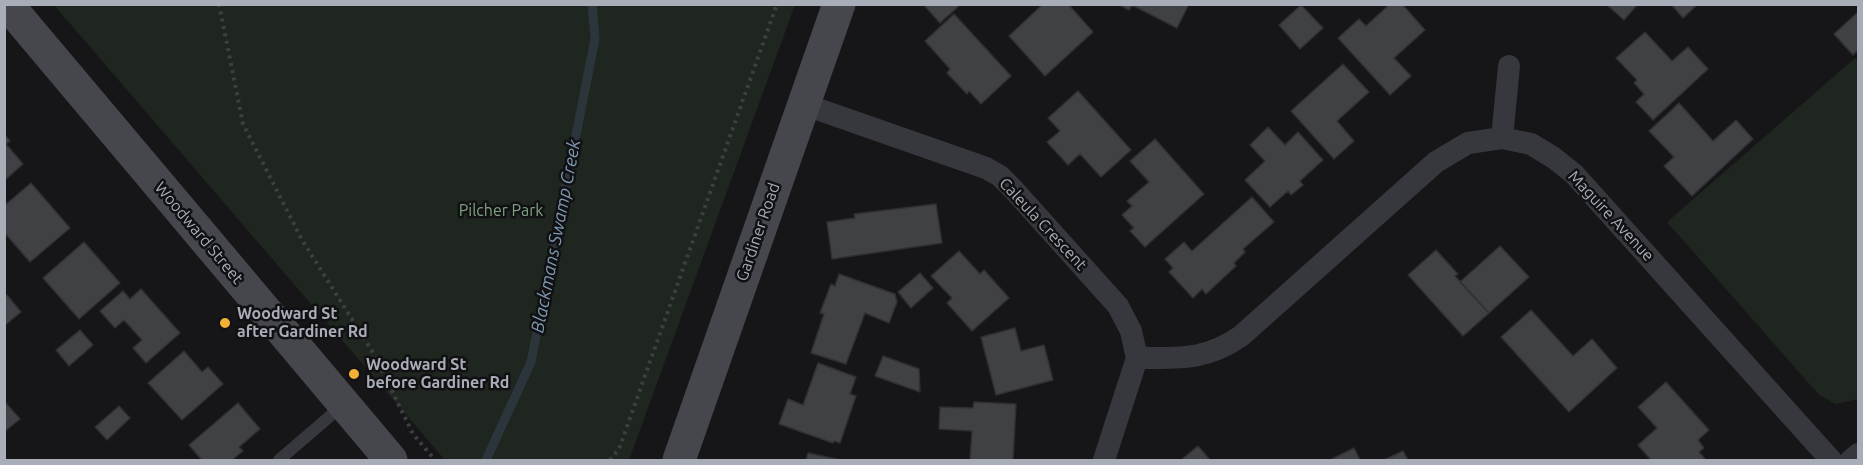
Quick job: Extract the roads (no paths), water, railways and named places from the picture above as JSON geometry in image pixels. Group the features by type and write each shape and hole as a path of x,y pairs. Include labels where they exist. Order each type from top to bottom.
{"street":[{"name":"Woodward Street","path":"7,4 391,460"},
{"name":"Gardiner Road","path":"679,460 839,4"},
{"path":"1502,138 1509,66"},
{"name":"Caleula Crescent","path":"803,104 969,162 1000,176 1118,306 1131,331 1137,358"},
{"name":"Maguire Avenue","path":"1137,358 1208,354 1227,345 1241,336 1436,162 1468,143 1502,138 1531,144 1574,174 1831,460"},
{"path":"1104,460 1137,358"},
{"path":"1851,460 1858,454"}],"lane":[{"path":"279,460 343,405"}],"waterway":[{"name":"Blackmans Swamp Creek","path":"486,460 531,362 595,39 592,4"}],"place":[{"name":"Woodward St after Gardiner Rd","path":"225,323"},
{"name":"Woodward St before Gardiner Rd","path":"354,374"}],"park label":[{"name":"Pilcher Park","path":"501,211"}]}
